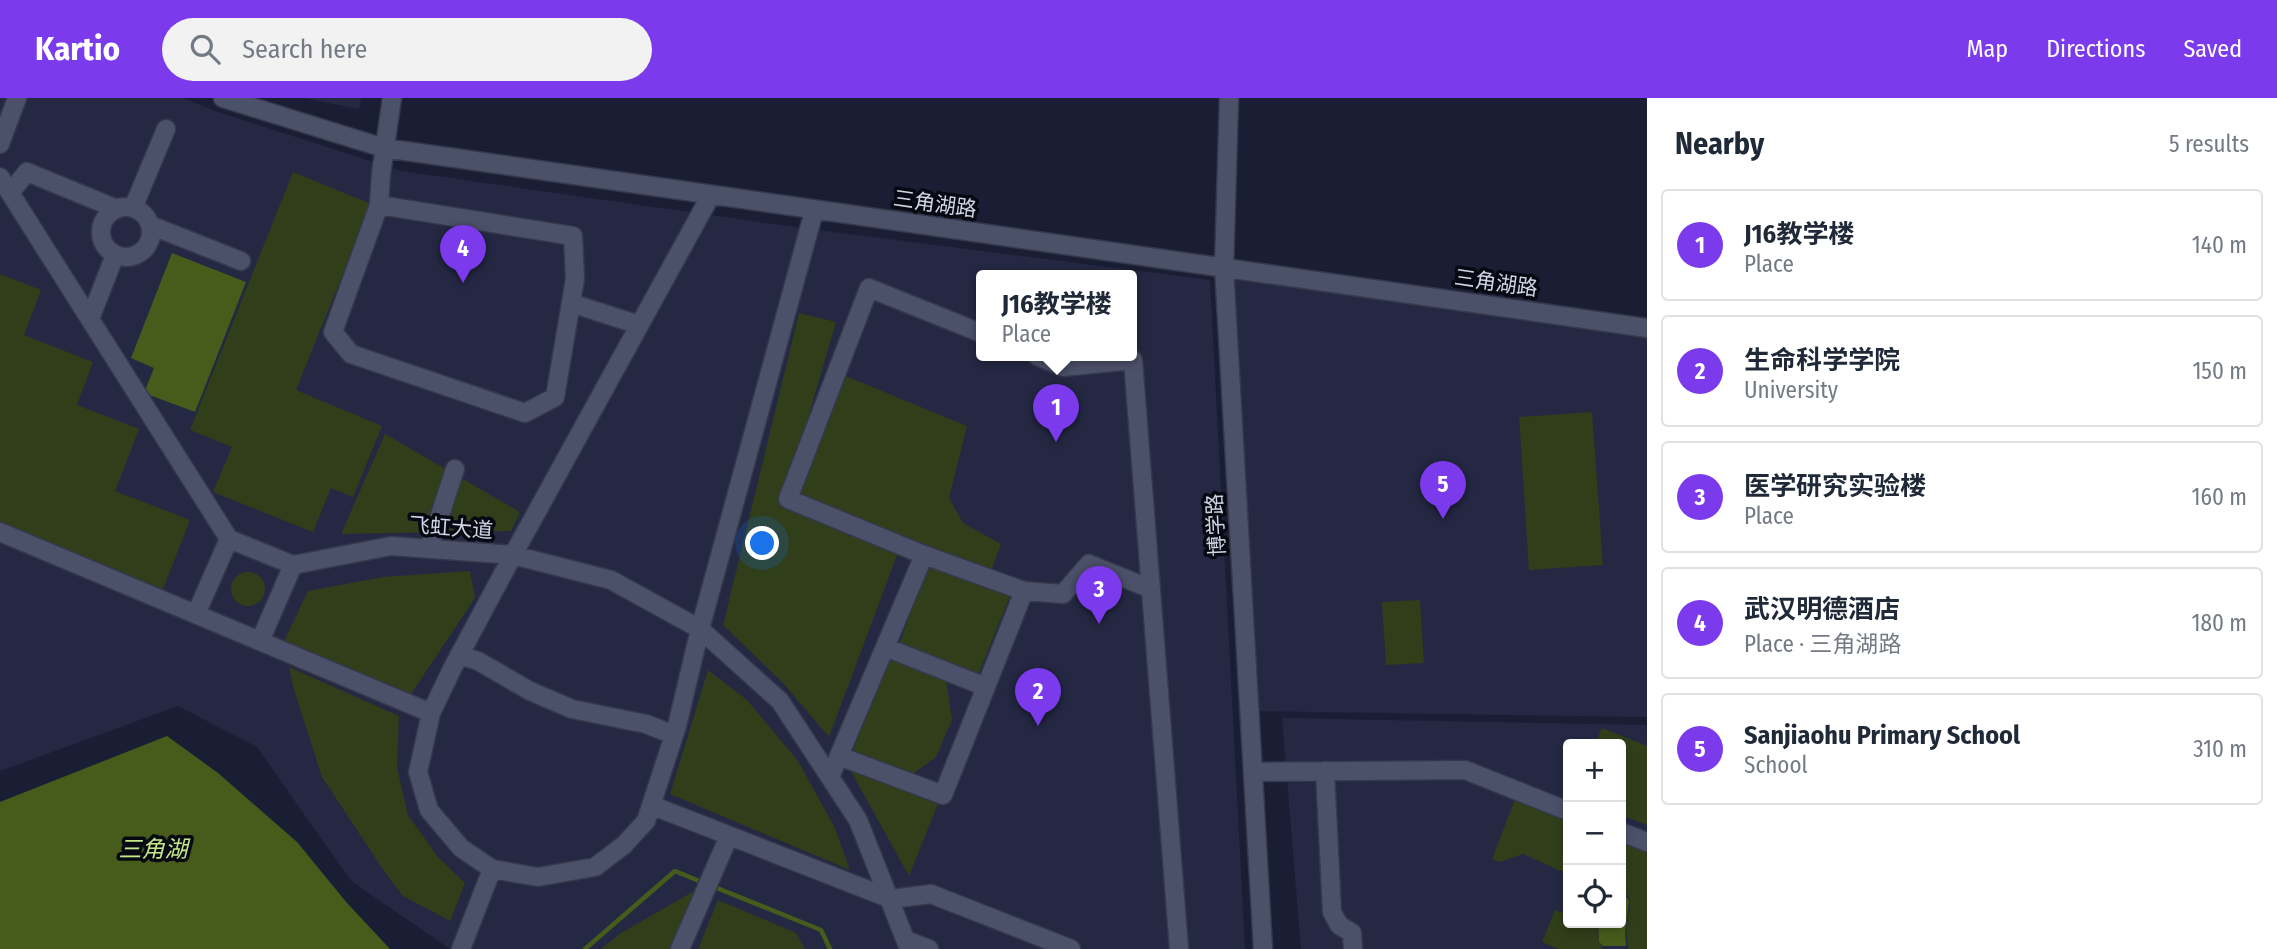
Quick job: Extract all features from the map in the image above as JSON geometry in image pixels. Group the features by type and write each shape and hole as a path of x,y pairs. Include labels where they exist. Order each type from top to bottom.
{"street":[{"name":"三角湖路","path":"223,98 384,148 1647,328"},
{"path":"379,205 573,236 575,279 555,397 525,413 351,354 333,332 379,205 392,98"},
{"name":"博学路","path":"1229,98 1224,267 1263,949"},
{"path":"0,144 10,107"},
{"path":"10,193 27,172 125,208 146,218 151,233 145,248 131,256 115,255 108,250 101,235 104,219 125,208 166,130"},
{"path":"0,177 229,539 293,565 260,641"},
{"path":"711,195 513,555 431,713 418,772 429,810 461,848 492,869 538,877 595,867 624,845 646,821 674,735 700,629 814,211"},
{"path":"150,225 241,261"},
{"path":"90,319 115,255"},
{"path":"976,331 869,288 788,499 924,555 1024,591 1063,594 1089,564 1151,589"},
{"path":"571,303 639,325"},
{"path":"1049,361 1063,367 1123,361"},
{"path":"1133,361 1179,949"},
{"path":"429,549 455,469"},
{"path":"0,532 431,713"},
{"path":"196,614 229,539"},
{"name":"飞虹大道","path":"293,565 391,546 513,555 611,580 700,629 780,701 859,820 908,945"},
{"path":"830,777 924,555"},
{"path":"839,756 943,795 1024,591"},
{"path":"885,647 986,687"},
{"path":"459,655 478,661 530,691 572,709 646,724 674,735"},
{"path":"1253,772 1465,770 1563,809"},
{"path":"1325,771 1332,912 1339,925 1352,933 1353,949"},
{"path":"651,805 891,900 931,894 1071,949"},
{"path":"1626,834 1647,842"},
{"path":"680,949 729,836"},
{"path":"461,949 492,869"},
{"path":"908,945 929,949"}],"shaded area":[{"path":"0,98 184,98 215,111 401,171 794,227 1132,270 976,270 976,361 1137,361 1137,271 1210,280 1245,949 450,949 351,881 257,747 178,706 0,771"},
{"path":"303,98 361,98 359,109"},
{"path":"293,172 371,204 296,390 382,426 353,497 331,488 313,532 213,492 232,447 190,430"},
{"path":"1224,267 1647,328 1647,717 1249,711"},
{"path":"0,274 41,290 24,335 93,362 77,405 139,429 115,491 190,520 163,589 0,526"},
{"path":"799,313 836,322 783,504 899,550 829,737 783,683 723,625"},
{"path":"843,375 967,426 949,498 963,523 1001,544 991,571 800,495"},
{"path":"1592,412 1603,565 1529,570 1519,417"},
{"path":"385,434 520,512 511,531 341,534"},
{"path":"928,565 1010,596 978,675 900,642"},
{"path":"470,571 475,598 411,694 284,641 308,591 383,577"},
{"path":"248,572 260,577 265,589 260,601 248,606 236,601 231,589 236,577"},
{"path":"1420,600 1424,663 1386,665 1382,602"},
{"path":"888,657 946,679 952,720 936,757 910,776 852,753"},
{"path":"289,667 399,716 397,767 408,815 438,857 465,883 450,921 403,896 322,777"},
{"path":"708,670 747,700 798,761 835,828 850,870 670,794"},
{"path":"1282,718 1647,725 1647,949 1301,949"},
{"path":"1602,728 1647,746 1647,825 1626,817 1626,739 1597,739"},
{"path":"848,766 938,804 909,876"},
{"path":"1515,799 1563,819 1563,872 1523,854 1499,862 1492,859"},
{"path":"1626,842 1647,851 1647,949 1628,949 1626,932 1630,899 1626,894"},
{"path":"694,891 670,949 601,949 621,933"},
{"path":"718,900 796,933 805,949 698,949"},
{"path":"1555,910 1563,912 1563,928 1598,928 1599,942 1603,949 1558,949 1542,942"}],"water":[{"path":"172,253 246,282 195,412 144,393 154,368 131,358"},
{"name":"三角湖","path":"167,736 218,773 297,842 347,903 390,949 0,949 0,802"},
{"path":"1626,897 1629,900 1626,925"},
{"path":"1598,928 1626,928 1626,946 1603,946 1599,942"}],"waterway":[{"path":"585,949 675,871 704,883"},
{"path":"712,886 821,930 830,949"}],"place":[{"name":"武汉明德酒店","path":"463,283"},
{"name":"J16教学楼","path":"1056,442"},
{"name":"Sanjiaohu Primary School","path":"1443,519"},
{"name":"医学研究实验楼","path":"1099,624"},
{"name":"生命科学学院","path":"1038,726"}]}
